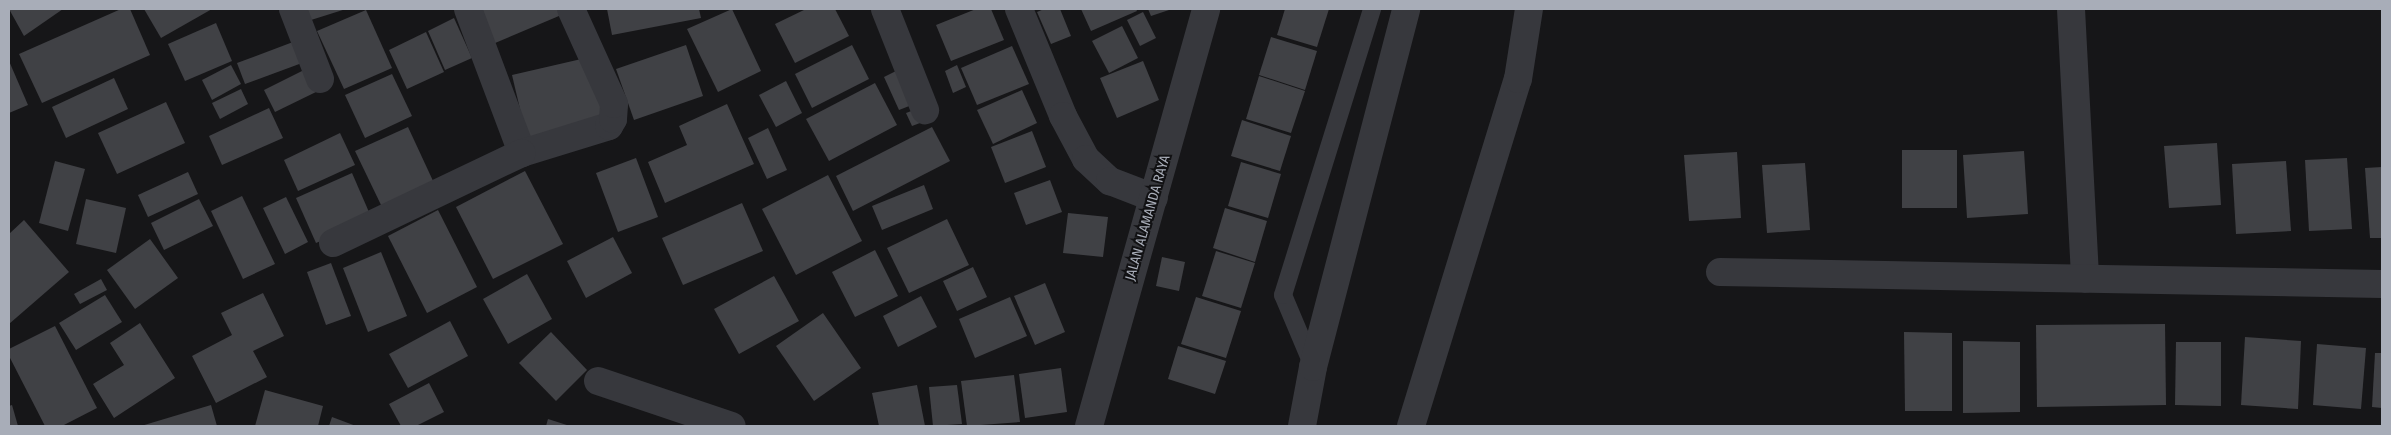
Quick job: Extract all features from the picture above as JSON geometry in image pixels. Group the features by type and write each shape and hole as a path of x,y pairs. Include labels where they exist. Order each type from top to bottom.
{"street":[{"path":"293,9 320,78"},
{"path":"468,9 522,153"},
{"path":"333,243 522,153 609,126 613,119 614,104 571,9"},
{"path":"885,9 925,110"},
{"path":"1019,9 1063,116 1086,159 1110,180 1154,198"},
{"name":"JALAN ALAMANDA RAYA","path":"1090,426 1206,9"},
{"path":"1302,426 1313,367 1406,9"},
{"path":"1411,426 1518,79 1529,9"},
{"path":"2071,9 2085,279"},
{"path":"1720,272 2382,284"},
{"path":"598,380 732,426"}],"lane":[{"path":"1313,367 1283,295 1372,9"}],"building":[{"path":"9,9 63,9 24,36"},
{"path":"121,9 130,9 150,55 42,103 19,54"},
{"path":"144,9 212,9 161,38"},
{"path":"307,9 346,9 311,20"},
{"path":"472,9 564,9 566,13 488,46"},
{"path":"607,9 699,9 701,18 612,35"},
{"path":"732,9 761,71 718,92 687,29"},
{"path":"806,9 835,9 849,36 795,63 775,24"},
{"path":"976,9 991,9 1004,40 951,61 936,25"},
{"path":"1044,9 1060,9 1071,36 1051,44 1037,12"},
{"path":"1081,9 1136,9 1137,11 1091,31"},
{"path":"1148,9 1172,9 1151,16"},
{"path":"1285,9 1329,9 1317,47 1277,35"},
{"path":"366,10 392,68 344,89 317,31"},
{"path":"1143,12 1156,38 1140,46 1127,20"},
{"path":"454,18 472,58 445,70 428,31"},
{"path":"216,23 232,61 185,81 168,44"},
{"path":"1122,26 1138,58 1109,73 1092,41"},
{"path":"426,32 444,72 407,89 389,50"},
{"path":"1271,37 1317,51 1305,90 1259,75"},
{"path":"293,42 302,63 245,84 237,63"},
{"path":"686,45 703,96 634,120 616,69"},
{"path":"852,45 869,79 812,108 795,74"},
{"path":"1012,46 1029,84 977,105 961,68"},
{"path":"590,57 606,125 528,143 512,75"},
{"path":"9,61 28,105 9,113"},
{"path":"1143,61 1159,100 1117,118 1100,78"},
{"path":"231,65 241,84 212,100 202,80"},
{"path":"957,65 966,87 953,93 945,71"},
{"path":"902,68 917,103 899,110 884,77"},
{"path":"304,70 316,92 275,112 264,90"},
{"path":"392,74 412,116 365,138 345,95"},
{"path":"1259,76 1305,91 1291,133 1246,119"},
{"path":"114,78 128,109 66,138 52,107"},
{"path":"786,81 802,113 776,127 759,95"},
{"path":"875,83 897,125 829,161 806,119"},
{"path":"241,89 248,104 220,119 212,103"},
{"path":"1022,90 1037,123 993,144 977,110"},
{"path":"166,102 185,143 117,174 98,133"},
{"path":"727,104 754,164 665,203 648,162 687,145 679,126"},
{"path":"922,107 928,120 912,126 906,113"},
{"path":"269,108 283,138 222,165 209,136"},
{"path":"1242,120 1291,136 1280,171 1231,156"},
{"path":"408,127 434,183 382,207 355,151"},
{"path":"932,127 950,161 853,211 836,176"},
{"path":"768,128 787,170 767,179 748,138"},
{"path":"1032,131 1046,167 1005,183 991,147"},
{"path":"340,133 355,165 298,191 284,160"},
{"path":"2217,143 2221,205 2169,208 2164,146"},
{"path":"1902,150 1957,150 1957,208 1902,208"},
{"path":"2024,151 2028,214 1967,218 1963,155"},
{"path":"1737,152 1741,218 1689,221 1684,155"},
{"path":"636,158 658,217 618,232 596,173"},
{"path":"2347,158 2352,229 2309,231 2305,160"},
{"path":"55,161 85,169 68,231 39,223"},
{"path":"2286,161 2291,231 2236,234 2232,164"},
{"path":"1241,162 1281,174 1268,218 1228,206"},
{"path":"1805,163 1810,230 1767,233 1762,165"},
{"path":"2382,167 2382,238 2370,238 2365,168"},
{"path":"525,171 563,244 493,279 456,207"},
{"path":"188,172 198,194 148,217 138,195"},
{"path":"352,173 372,219 316,243 296,198"},
{"path":"828,175 862,241 796,275 762,209"},
{"path":"1050,180 1062,212 1026,225 1014,193"},
{"path":"924,185 933,209 882,230 872,206"},
{"path":"242,196 275,264 243,279 211,211"},
{"path":"286,197 308,242 285,254 263,208"},
{"path":"86,199 126,208 116,253 76,244"},
{"path":"199,199 213,226 164,250 151,223"},
{"path":"742,203 763,251 683,285 662,238"},
{"path":"1225,208 1267,221 1255,262 1213,248"},
{"path":"438,210 477,287 427,313 388,236"},
{"path":"1068,213 1108,217 1103,257 1063,253"},
{"path":"947,219 969,265 909,293 887,248"},
{"path":"24,220 69,272 9,324 9,234"},
{"path":"613,237 632,273 586,298 567,261"},
{"path":"150,239 178,278 135,309 107,270"},
{"path":"875,250 898,296 855,317 832,272"},
{"path":"1216,251 1255,263 1241,308 1202,296"},
{"path":"381,252 407,316 368,332 343,268"},
{"path":"1162,257 1185,262 1179,291 1156,286"},
{"path":"331,263 351,316 326,325 307,272"},
{"path":"973,267 987,297 957,311 943,281"},
{"path":"527,274 552,319 508,344 483,299"},
{"path":"774,276 799,321 739,354 714,309"},
{"path":"101,279 107,290 80,304 74,294"},
{"path":"1045,283 1065,332 1035,345 1014,296"},
{"path":"263,293 284,336 253,351 267,377 216,403 192,356 232,335 221,313"},
{"path":"105,295 122,322 76,350 59,323"},
{"path":"921,296 937,327 898,347 883,316"},
{"path":"1010,297 1027,336 975,358 959,319"},
{"path":"1196,297 1241,311 1226,358 1181,344"},
{"path":"823,313 861,368 814,401 776,346"},
{"path":"450,321 468,356 408,388 389,354"},
{"path":"140,323 175,378 114,418 93,384 124,365 110,343"},
{"path":"2165,324 2166,405 2037,407 2036,325"},
{"path":"55,326 97,408 62,426 45,426 9,356 9,349"},
{"path":"551,332 587,370 556,401 519,363"},
{"path":"1904,332 1952,333 1952,411 1905,411"},
{"path":"2245,337 2301,341 2298,409 2241,405"},
{"path":"1963,341 2020,342 2020,412 1963,413"},
{"path":"2176,342 2221,342 2221,406 2175,405"},
{"path":"2317,344 2366,348 2361,409 2313,405"},
{"path":"1178,346 1226,361 1215,394 1168,379"},
{"path":"2375,353 2382,353 2382,408 2372,407"},
{"path":"1061,368 1067,412 1025,418 1019,374"},
{"path":"1014,375 1020,422 967,426 961,381"},
{"path":"429,383 444,412 416,426 401,426 389,404"},
{"path":"917,385 925,426 879,426 872,393"},
{"path":"957,385 962,424 933,426 929,387"},
{"path":"265,390 323,406 318,426 255,426"},
{"path":"12,405 18,426 9,426 9,406"},
{"path":"211,405 217,426 141,426"},
{"path":"332,417 356,426 329,426"},
{"path":"548,419 570,426 546,426"}]}
